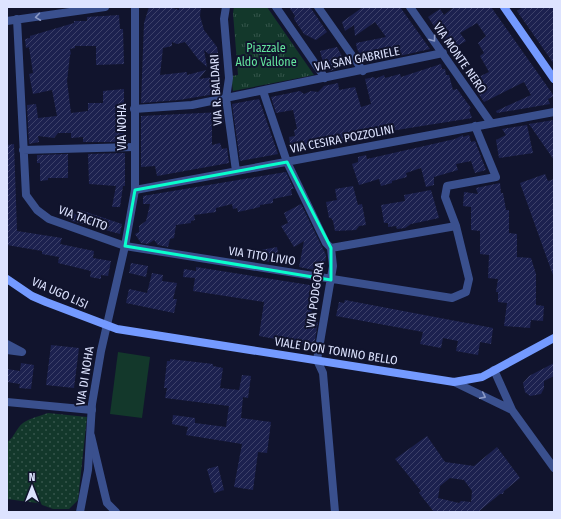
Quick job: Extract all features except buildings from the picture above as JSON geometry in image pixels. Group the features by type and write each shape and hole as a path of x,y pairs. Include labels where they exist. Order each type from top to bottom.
{"main road":[{"path":"507,8 554,79"},
{"name":"VIA UGO LISI","path":"7,279 32,296 106,326"},
{"name":"VIALE DON TONINO BELLO","path":"106,326 117,329 454,382 482,377 554,338"}],"street":[{"path":"7,21 105,7"},
{"name":"VIA NOHA","path":"125,246 135,190 135,7"},
{"name":"VIA R. BALDARI","path":"226,7 224,19 229,78 226,98 236,171"},
{"path":"276,7 325,78"},
{"path":"318,7 362,71"},
{"name":"VIA MONTE NERO","path":"410,7 491,123"},
{"name":"VIA TACITO","path":"17,20 26,195 37,210 49,219 125,246"},
{"name":"VIA SAN GABRIELE","path":"134,109 192,105 443,53"},
{"name":"VIA PODGORA","path":"263,91 287,162 326,242 331,248 333,266 318,360 324,372 335,512"},
{"name":"VIA CESIRA POZZOLINI","path":"135,190 554,112"},
{"path":"331,248 456,226 445,197 447,186 496,177 476,126"},
{"path":"23,150 134,146"},
{"name":"VIA TITO LIVIO","path":"125,246 331,280 452,298 466,292 469,279 456,226"},
{"name":"VIA DI NOHA","path":"80,512 88,470 92,410 106,326 125,246"},
{"path":"7,344 22,352 7,350"},
{"path":"494,370 512,410 554,468"},
{"path":"454,382 512,410"},
{"path":"7,402 92,410"},
{"path":"91,434 107,503 116,512"}],"highlighted area":[{"path":"287,162 331,248 331,280 125,246 135,190"}],"green space":[{"name":"Piazzale Aldo Vallone","path":"234,7 267,7 314,75 233,91 231,76 238,75 233,13"},
{"path":"118,352 150,357 142,418 110,414"},
{"path":"48,413 87,417 78,500 69,509 53,509 37,503 7,499 7,442 12,438 23,423 32,418"}]}
